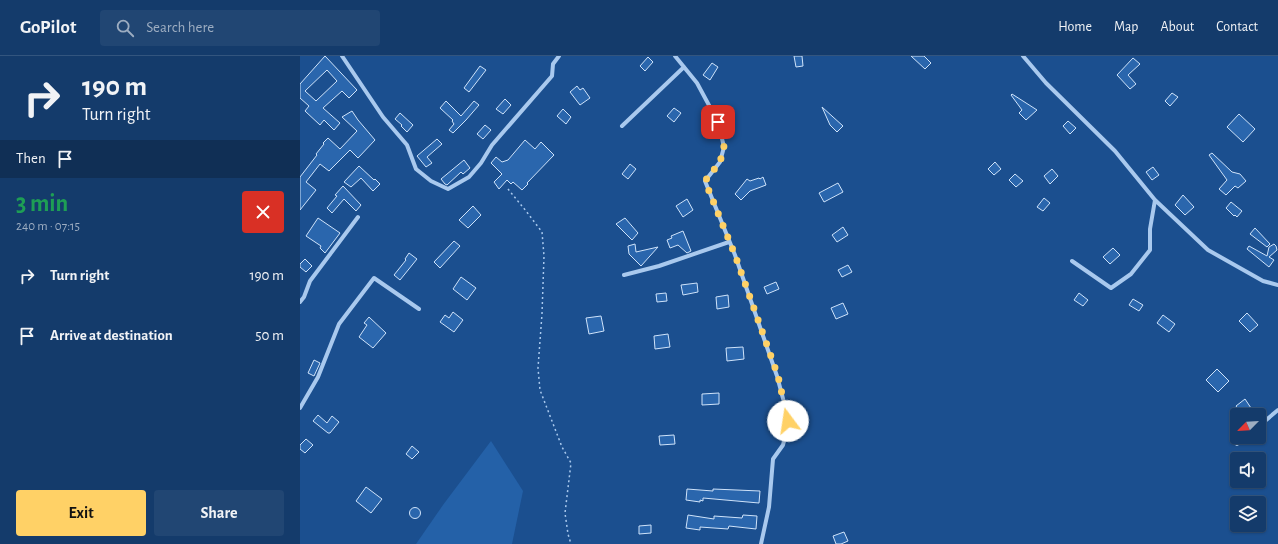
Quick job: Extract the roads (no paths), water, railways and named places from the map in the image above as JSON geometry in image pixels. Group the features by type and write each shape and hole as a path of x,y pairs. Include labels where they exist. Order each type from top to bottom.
{"street":[{"path":"342,56 383,117 407,145 416,169 430,181 448,189 469,178 481,164 492,145 552,76 553,64 559,56"},
{"path":"675,56 697,83 718,122 724,147 720,162 705,181 778,376 788,421 783,444 773,459 769,507 761,544"},
{"path":"1023,56 1046,83 1115,151 1155,200 1208,250 1263,281 1278,285"},
{"path":"622,126 684,67"},
{"path":"1072,261 1111,288 1131,274 1150,250 1150,229 1155,200"},
{"path":"300,302 304,297 310,281 358,216"},
{"path":"624,275 659,266 729,242"},
{"path":"300,408 318,377 339,324 374,278 419,310"},
{"path":"1266,420 1278,410"}]}
